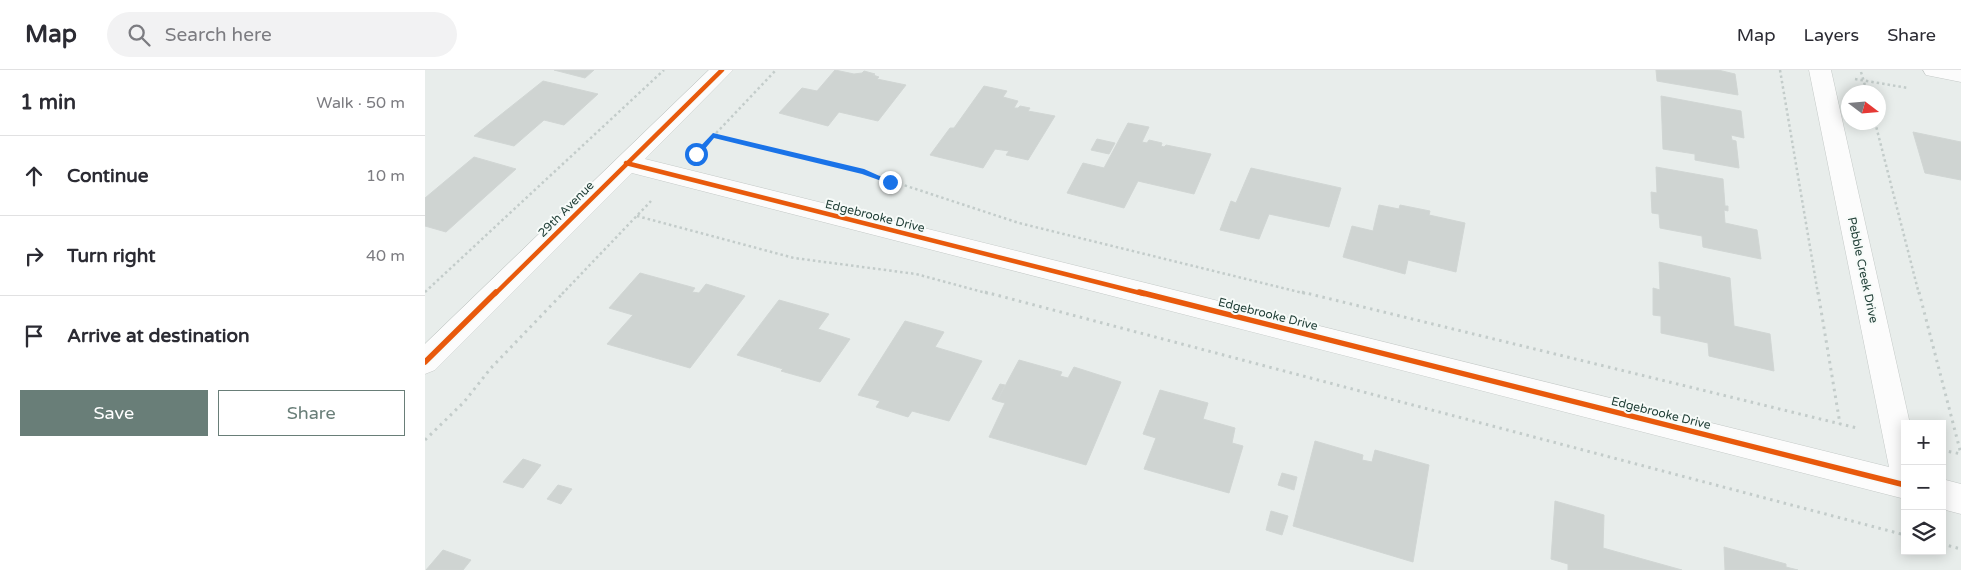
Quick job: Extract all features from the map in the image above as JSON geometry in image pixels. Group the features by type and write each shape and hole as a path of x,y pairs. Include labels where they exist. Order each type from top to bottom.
{"street":[{"name":"29th Avenue","path":"425,362 722,70"},
{"name":"Pebble Creek Drive","path":"1820,70 1904,465"},
{"path":"1934,70 1961,75"},
{"name":"Edgebrooke Drive","path":"627,163 1901,484"},
{"path":"1946,495 1961,499"}],"path":[{"path":"425,292 664,70"},
{"path":"696,154 776,70"},
{"path":"1779,70 1840,424"},
{"path":"1861,72 1865,85"},
{"path":"1877,130 1961,454 1946,451"},
{"path":"713,136 864,172 1019,223 1857,428"},
{"path":"425,440 464,402 491,368 655,197"},
{"path":"637,216 793,258 916,274 1901,533"},
{"path":"1946,545 1961,549"}],"building":[{"path":"554,70 594,70 585,78"},
{"path":"835,70 854,74 864,71 875,74 873,75 879,77 877,79 906,85 878,121 839,112 828,126 779,113 802,88 817,91"},
{"path":"1656,70 1718,70 1735,74 1738,95 1657,81"},
{"path":"543,81 598,94 564,125 544,120 514,146 474,136"},
{"path":"984,86 1007,91 1003,97 1018,101 1014,108 1020,106 1030,108 1028,111 1055,116 1028,160 1006,155 1009,151 995,149 983,168 930,155 950,128 954,128"},
{"path":"1661,96 1741,111 1744,138 1731,135 1732,140 1736,141 1739,168 1695,160 1695,154 1663,149"},
{"path":"1128,123 1149,127 1142,142 1147,143 1149,140 1162,143 1161,146 1164,147 1166,145 1211,154 1194,194 1138,181 1124,208 1067,193 1083,163 1104,168"},
{"path":"1913,132 1961,142 1961,180 1925,173"},
{"path":"1097,139 1115,143 1109,154 1091,150"},
{"path":"474,157 516,169 446,232 425,226 425,198"},
{"path":"1656,167 1723,179 1725,206 1728,206 1728,211 1724,210 1725,223 1757,230 1761,259 1703,247 1702,236 1660,228 1659,214 1652,213 1651,192 1657,193"},
{"path":"1251,168 1341,188 1329,227 1269,214 1259,239 1220,230 1231,201 1236,203"},
{"path":"1379,205 1399,209 1400,205 1430,211 1429,215 1465,223 1456,272 1408,260 1405,274 1343,257 1352,226 1373,231"},
{"path":"1659,262 1730,278 1734,326 1770,334 1774,371 1709,356 1708,343 1661,333 1661,316 1653,315 1653,288 1660,290"},
{"path":"640,273 695,288 692,292 699,293 706,284 745,296 690,368 607,344 633,315 609,308"},
{"path":"779,300 829,314 818,329 850,339 820,382 781,371 783,369 737,355"},
{"path":"905,321 944,332 935,347 982,361 949,421 912,411 908,417 876,407 880,401 858,395"},
{"path":"1019,360 1062,372 1060,376 1068,378 1074,367 1121,382 1086,465 989,437 1005,403 997,401"},
{"path":"1000,384 1005,385 997,401 992,399"},
{"path":"1160,390 1208,403 1203,419 1235,428 1232,443 1243,446 1229,493 1144,469 1156,438 1143,434"},
{"path":"1315,441 1363,455 1362,460 1372,462 1375,450 1429,465 1413,562 1293,526"},
{"path":"523,459 541,465 523,488 503,482"},
{"path":"1282,473 1297,477 1294,490 1278,485"},
{"path":"558,485 572,489 561,504 547,499"},
{"path":"1555,501 1604,515 1603,548 1682,570 1568,570 1568,564 1551,559"},
{"path":"1271,511 1288,516 1282,535 1266,530"},
{"path":"1724,547 1786,564 1786,567 1798,570 1725,570"},
{"path":"443,550 471,560 463,570 426,570"}],"cycle path":[{"path":"425,362 722,70"},
{"path":"626,163 1901,484"}],"route":[{"path":"696,154 713,136 864,172 890,182"}]}
